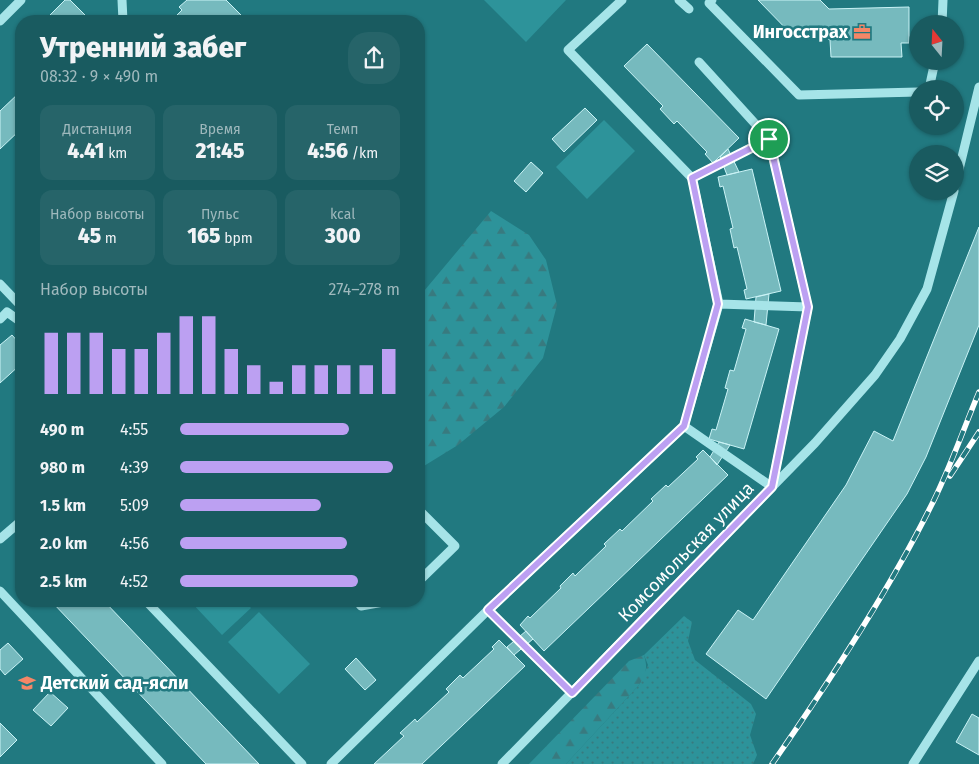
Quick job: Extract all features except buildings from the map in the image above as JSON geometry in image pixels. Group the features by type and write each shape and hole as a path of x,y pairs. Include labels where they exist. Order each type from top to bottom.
{"street":[{"path":"0,21 21,0"},
{"path":"122,0 123,15"},
{"path":"331,764 488,610 684,426 718,304 692,178 568,50 622,0"},
{"path":"679,0 689,10"},
{"path":"712,0 709,3 799,95 909,92"},
{"path":"942,15 943,0"},
{"path":"684,426 772,487 808,307 769,139 699,62"},
{"path":"964,149 979,87"},
{"path":"692,178 769,139"},
{"name":"Комсомольская улица","path":"502,764 851,405 900,339 920,304 930,281 952,200"},
{"path":"0,284 15,300"},
{"path":"718,304 808,307"},
{"path":"0,319 7,312 15,318"},
{"path":"425,516 455,546 425,575"},
{"path":"0,539 15,526"},
{"path":"0,591 162,764"},
{"path":"152,607 302,764"},
{"path":"488,610 572,693"},
{"path":"913,764 979,661"}],"green space":[{"path":"484,0 566,0 526,42"},
{"path":"604,120 635,151 587,199 556,167"},
{"path":"491,211 529,235 546,260 557,305 543,358 504,407 458,445 425,465 425,290"},
{"path":"196,607 250,607 251,608 222,635"},
{"path":"259,612 310,664 279,694 228,642"},
{"path":"684,616 692,622 688,641 695,660 751,704 756,714 750,735 757,755 753,764 566,764 639,685 648,665 644,655"},
{"path":"644,655 646,671 639,685 566,764 529,764 629,661"}],"railway":[{"path":"772,764 856,639 895,573 943,480 979,392"},
{"path":"950,476 979,432"}],"place":[{"name":"Ингосстрах","path":"862,32"},
{"name":"Детский сад-ясли","path":"27,683"}],"route":[{"path":"769,139 808,307 772,487 572,693 488,610 684,426 718,304 709,251 692,178 769,139"}]}
